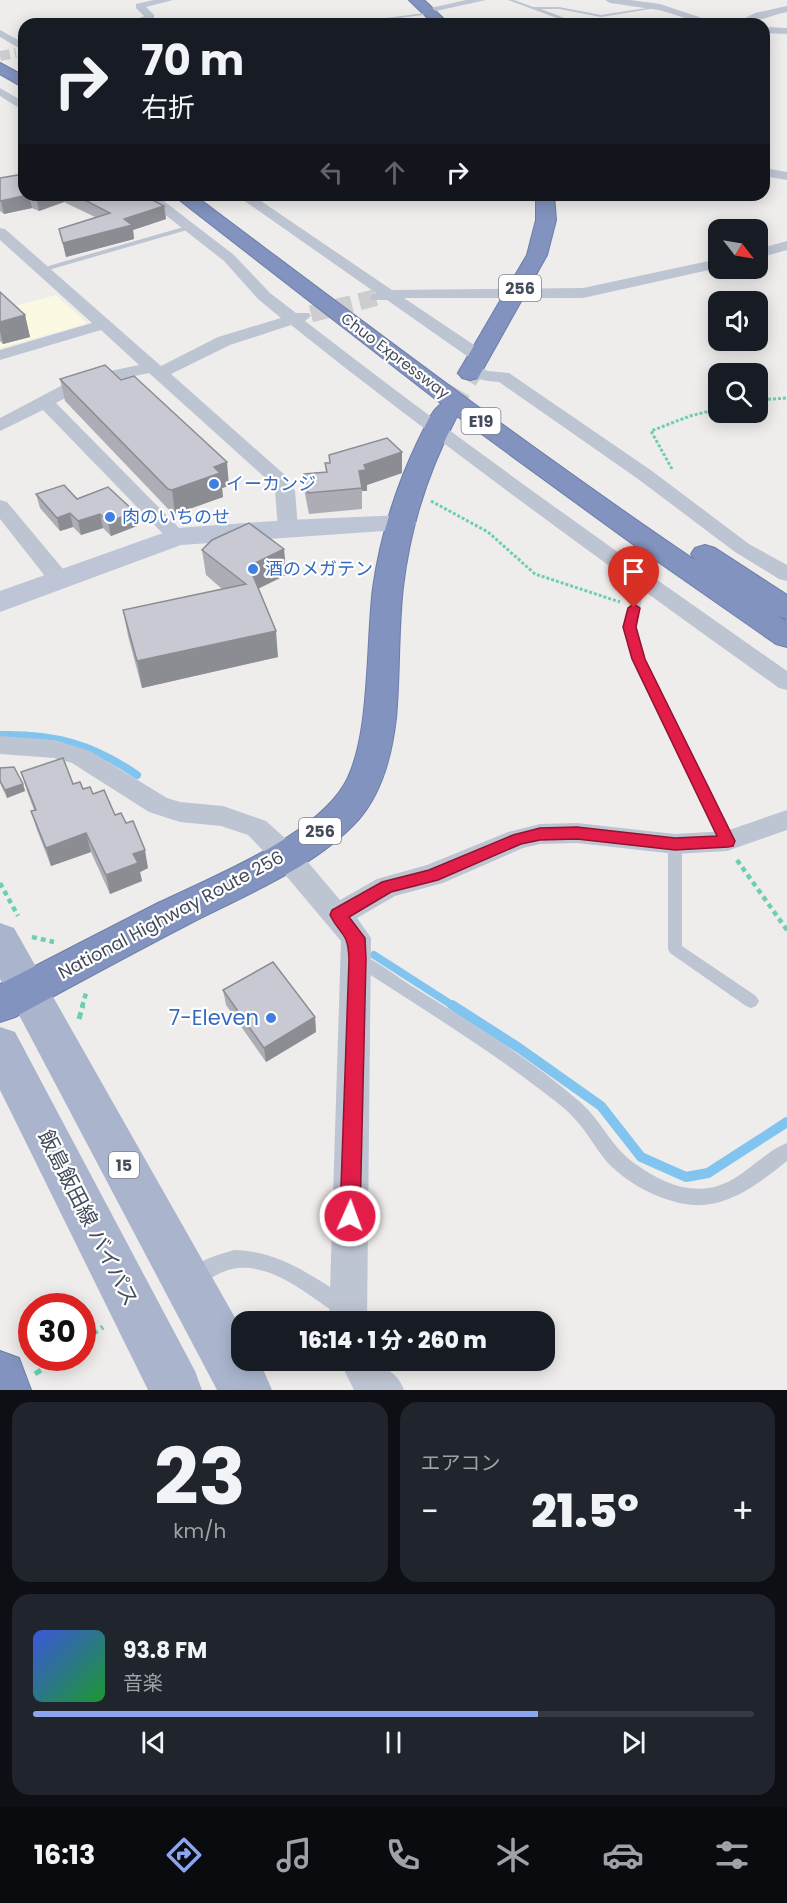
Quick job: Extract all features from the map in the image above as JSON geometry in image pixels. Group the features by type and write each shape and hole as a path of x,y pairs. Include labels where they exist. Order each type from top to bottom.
{"highway":[{"path":"416,0 436,18"},
{"path":"0,56 18,67"},
{"path":"0,67 18,79"},
{"name":"Chuo Expressway","path":"190,201 493,430 644,539 787,637"},
{"name":"Chuo Expressway","path":"212,201 500,414 787,609"},
{"name":"256","path":"474,366 517,293 543,239 546,220 545,201"},
{"name":"National Highway Route 256","path":"14,997 286,856 342,815 360,792 371,765 377,729 388,587 407,506 442,419"},
{"path":"0,1377 5,1390"}],"main road":[{"name":"15","path":"0,940 14,997 189,1282 246,1390"},
{"name":"飯島飯田線 バイパス","path":"0,1046 176,1390"}],"street":[{"path":"148,18 151,17 139,6 168,0"},
{"path":"429,11 481,0"},
{"path":"610,0 638,2 696,18"},
{"path":"752,18 787,9"},
{"path":"770,30 787,31"},
{"path":"0,33 18,48"},
{"path":"0,91 18,103"},
{"path":"770,173 787,176"},
{"path":"155,201 229,258 264,296 292,319 442,419 641,579 787,682"},
{"path":"251,201 384,296 484,376 502,377 645,475 742,548 787,574"},
{"path":"0,232 279,480 285,491 288,528"},
{"path":"768,251 787,245"},
{"path":"384,296 404,292 583,293 708,266"},
{"path":"0,424 82,382 156,370 224,341 311,314"},
{"path":"0,355 105,324"},
{"path":"45,401 177,537"},
{"path":"0,506 60,580"},
{"path":"0,602 177,537 288,528 407,506"},
{"path":"0,745 55,749 81,757 158,805 180,812 223,816 257,828 286,856 356,938 348,1311"},
{"path":"338,915 387,887 432,875 518,839 540,834 577,833 675,844 728,841 787,820"},
{"path":"365,1371 369,1378 385,1390"}],"lane":[{"path":"510,0 560,18"},
{"path":"532,8 559,8 601,16 660,7"},
{"path":"383,18 429,11"},
{"path":"42,269 190,228"},
{"path":"641,579 630,627 638,659 728,841"},
{"path":"675,844 675,949 752,1001"},
{"path":"357,959 516,1062 574,1107 623,1166 664,1189 696,1197 727,1191 751,1178 787,1151"},
{"path":"189,1282 215,1264 231,1258 251,1258 273,1264 342,1311"}],"path":[{"path":"768,399 787,398"},
{"path":"645,475 672,469 651,431 708,412"},
{"path":"407,506 488,532 535,574 585,589 634,608"},
{"path":"728,841 743,870 787,930"},
{"path":"96,1331 106,1324"}],"shaded area":[{"path":"56,295 86,322 85,324 0,348 0,310"}],"building":[{"path":"18,175 18,197 0,200 0,178"},
{"path":"87,201 155,201 164,206 124,219 132,225 63,243 59,229 110,213"},
{"path":"0,292 25,315 0,322"},
{"path":"105,365 121,380 134,376 227,462 214,467 220,473 172,490 168,489 60,379"},
{"path":"387,438 402,452 364,465 366,470 359,471 362,488 308,493 304,474 327,472 325,463 330,463 329,455"},
{"path":"64,485 77,499 108,487 135,512 108,522 100,514 78,521 70,513 57,518 36,494"},
{"path":"249,523 284,549 249,566 276,631 137,661 123,610 246,584 202,550 212,540"},
{"path":"63,758 73,784 80,782 83,789 90,787 93,794 104,790 115,815 121,813 126,823 133,821 145,850 133,854 138,863 106,875 86,833 46,848 31,811 36,810 21,772"},
{"path":"14,767 23,784 5,790 0,781 0,768"},
{"name":"7-Eleven","path":"273,962 315,1017 264,1048 223,990"}],"waterway":[{"path":"0,735 38,736 72,743 88,748 137,775"},
{"path":"374,955 455,1007"},
{"path":"452,1005 519,1048 601,1106 641,1157 686,1177 708,1173 787,1122"}],"tunnel":[{"path":"0,56 16,53"},
{"path":"311,314 378,297"},
{"path":"448,410 470,373"}],"place":[{"name":"イーカンジ","path":"214,484"},
{"name":"肉のいちのせ","path":"110,517"},
{"name":"酒のメガテン","path":"253,569"},
{"name":"7-Eleven","path":"271,1018"}],"route":[{"path":"350,1216 357,959 356,938 338,915 387,887 432,875 518,839 540,834 577,833 675,844 728,841 638,659 630,627 634,608"}]}
